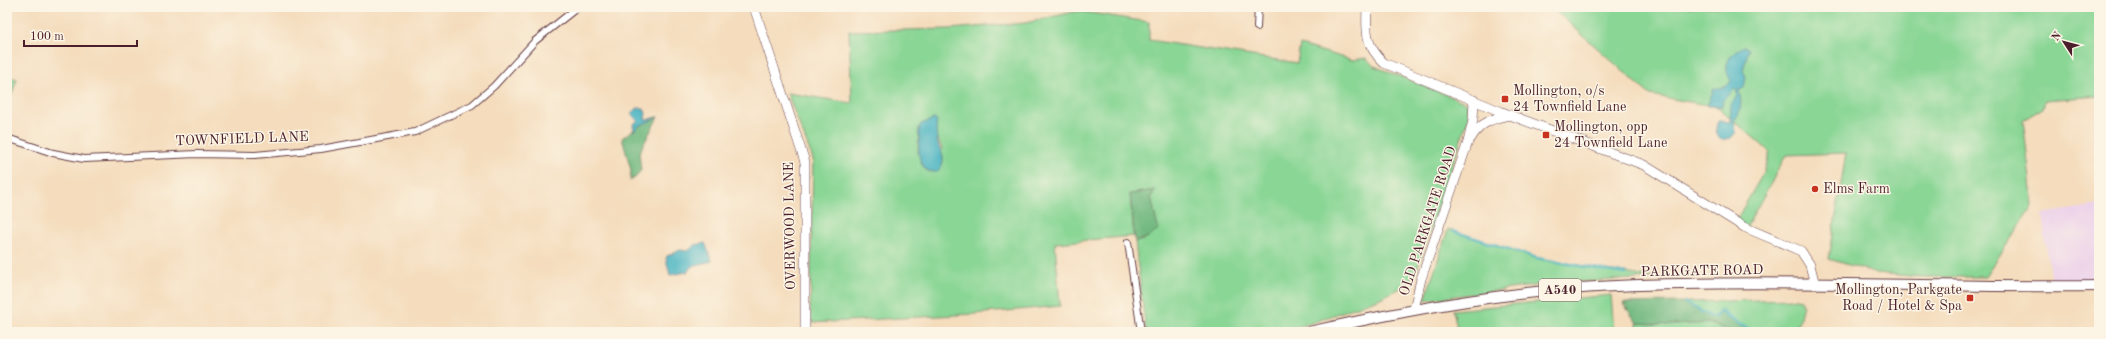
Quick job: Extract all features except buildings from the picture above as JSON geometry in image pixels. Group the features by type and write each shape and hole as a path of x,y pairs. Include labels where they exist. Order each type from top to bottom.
{"main road":[{"name":"PARKGATE ROAD","path":"1309,332 1414,309 1535,292 1616,286 1815,284 2002,287 2099,286"}],"street":[{"name":"TOWNFIELD LANE","path":"7,138 53,154 84,159 197,154 255,155 321,149 407,134 445,119 472,105 494,86 535,41 578,7"},
{"name":"OVERWOOD LANE","path":"754,7 805,162 805,332"},
{"path":"1257,27 1258,7"},
{"path":"1367,7 1368,40 1375,54 1384,63 1511,115 1644,165 1744,227 1801,251 1810,265 1815,284"},
{"name":"OLD PARKGATE ROAD","path":"1414,309 1423,272 1468,142 1473,120 1474,100"},
{"name":"OLD PARKGATE ROAD","path":"1468,142 1483,124 1494,118 1511,115"},
{"path":"1128,242 1141,332"}],"shaded area":[{"path":"2099,205 2099,282 2051,283 2042,214"}],"green space":[{"path":"1551,7 2099,7 2099,96 2045,100 2043,108 2023,120 2033,206 1985,277 1922,277 1876,273 1829,259 1846,153 1786,155 1746,228 1735,222 1764,172 1770,152 1718,107 1650,95"},
{"path":"1078,11 1149,22 1149,40 1297,63 1300,45 1352,60 1366,58 1374,66 1467,103 1469,116 1417,269 1411,279 1403,287 1378,299 1309,324 1277,332 1146,332 1135,242 1143,240 1158,229 1151,197 1155,190 1130,194 1134,236 1055,243 1060,306 974,314 810,323 813,159 787,93 852,103 849,31 949,29 1025,23","holes":["928,121 942,148 931,172 926,170 918,153 919,127"]},
{"path":"7,76 17,79 7,108"},
{"path":"658,117 639,153 641,170 635,178 630,180 631,170 622,138 639,126"},
{"path":"1155,190 1151,197 1158,229 1151,236 1135,242 1130,194"},
{"path":"1448,229 1537,258 1654,278 1556,283 1425,300"},
{"path":"1611,295 1614,332 1458,332 1453,310"},
{"path":"1801,300 1803,305 1796,332 1755,332 1737,323 1721,311 1713,318 1684,302"},
{"path":"1684,302 1713,318 1721,311 1737,323 1755,332 1733,332 1709,323 1671,325 1637,323 1623,303"},
{"path":"1637,323 1671,325 1709,323 1733,332 1638,332"}],"water":[{"path":"1744,46 1749,49 1743,70 1746,77 1744,88 1739,90 1741,99 1740,110 1734,121 1736,132 1731,138 1721,140 1716,129 1717,124 1718,121 1730,122 1731,104 1737,96 1736,88 1723,100 1722,106 1707,106 1714,89 1727,86 1731,81 1727,70 1728,60 1735,52"},
{"path":"638,108 644,108 646,113 645,120 658,117 639,126 634,131 633,124 638,121 631,113"},
{"path":"934,119 937,121 937,140 943,156 941,168 937,172 927,170 922,164 919,155 919,132 921,124"},
{"path":"705,243 712,261 692,266 687,272 670,275 666,259 667,256 680,250 688,251 695,245"}],"waterway":[{"path":"1453,231 1537,258 1625,274"},
{"path":"1684,302 1713,318 1721,311 1737,323 1755,332"}],"place":[{"name":"Mollington, o/s 24 Townfield Lane","path":"1505,99"},
{"name":"Mollington, opp 24 Townfield Lane","path":"1546,135"},
{"name":"Elms Farm","path":"1815,189"},
{"name":"Mollington, Parkgate Road / Hotel & Spa","path":"1970,298"}]}
